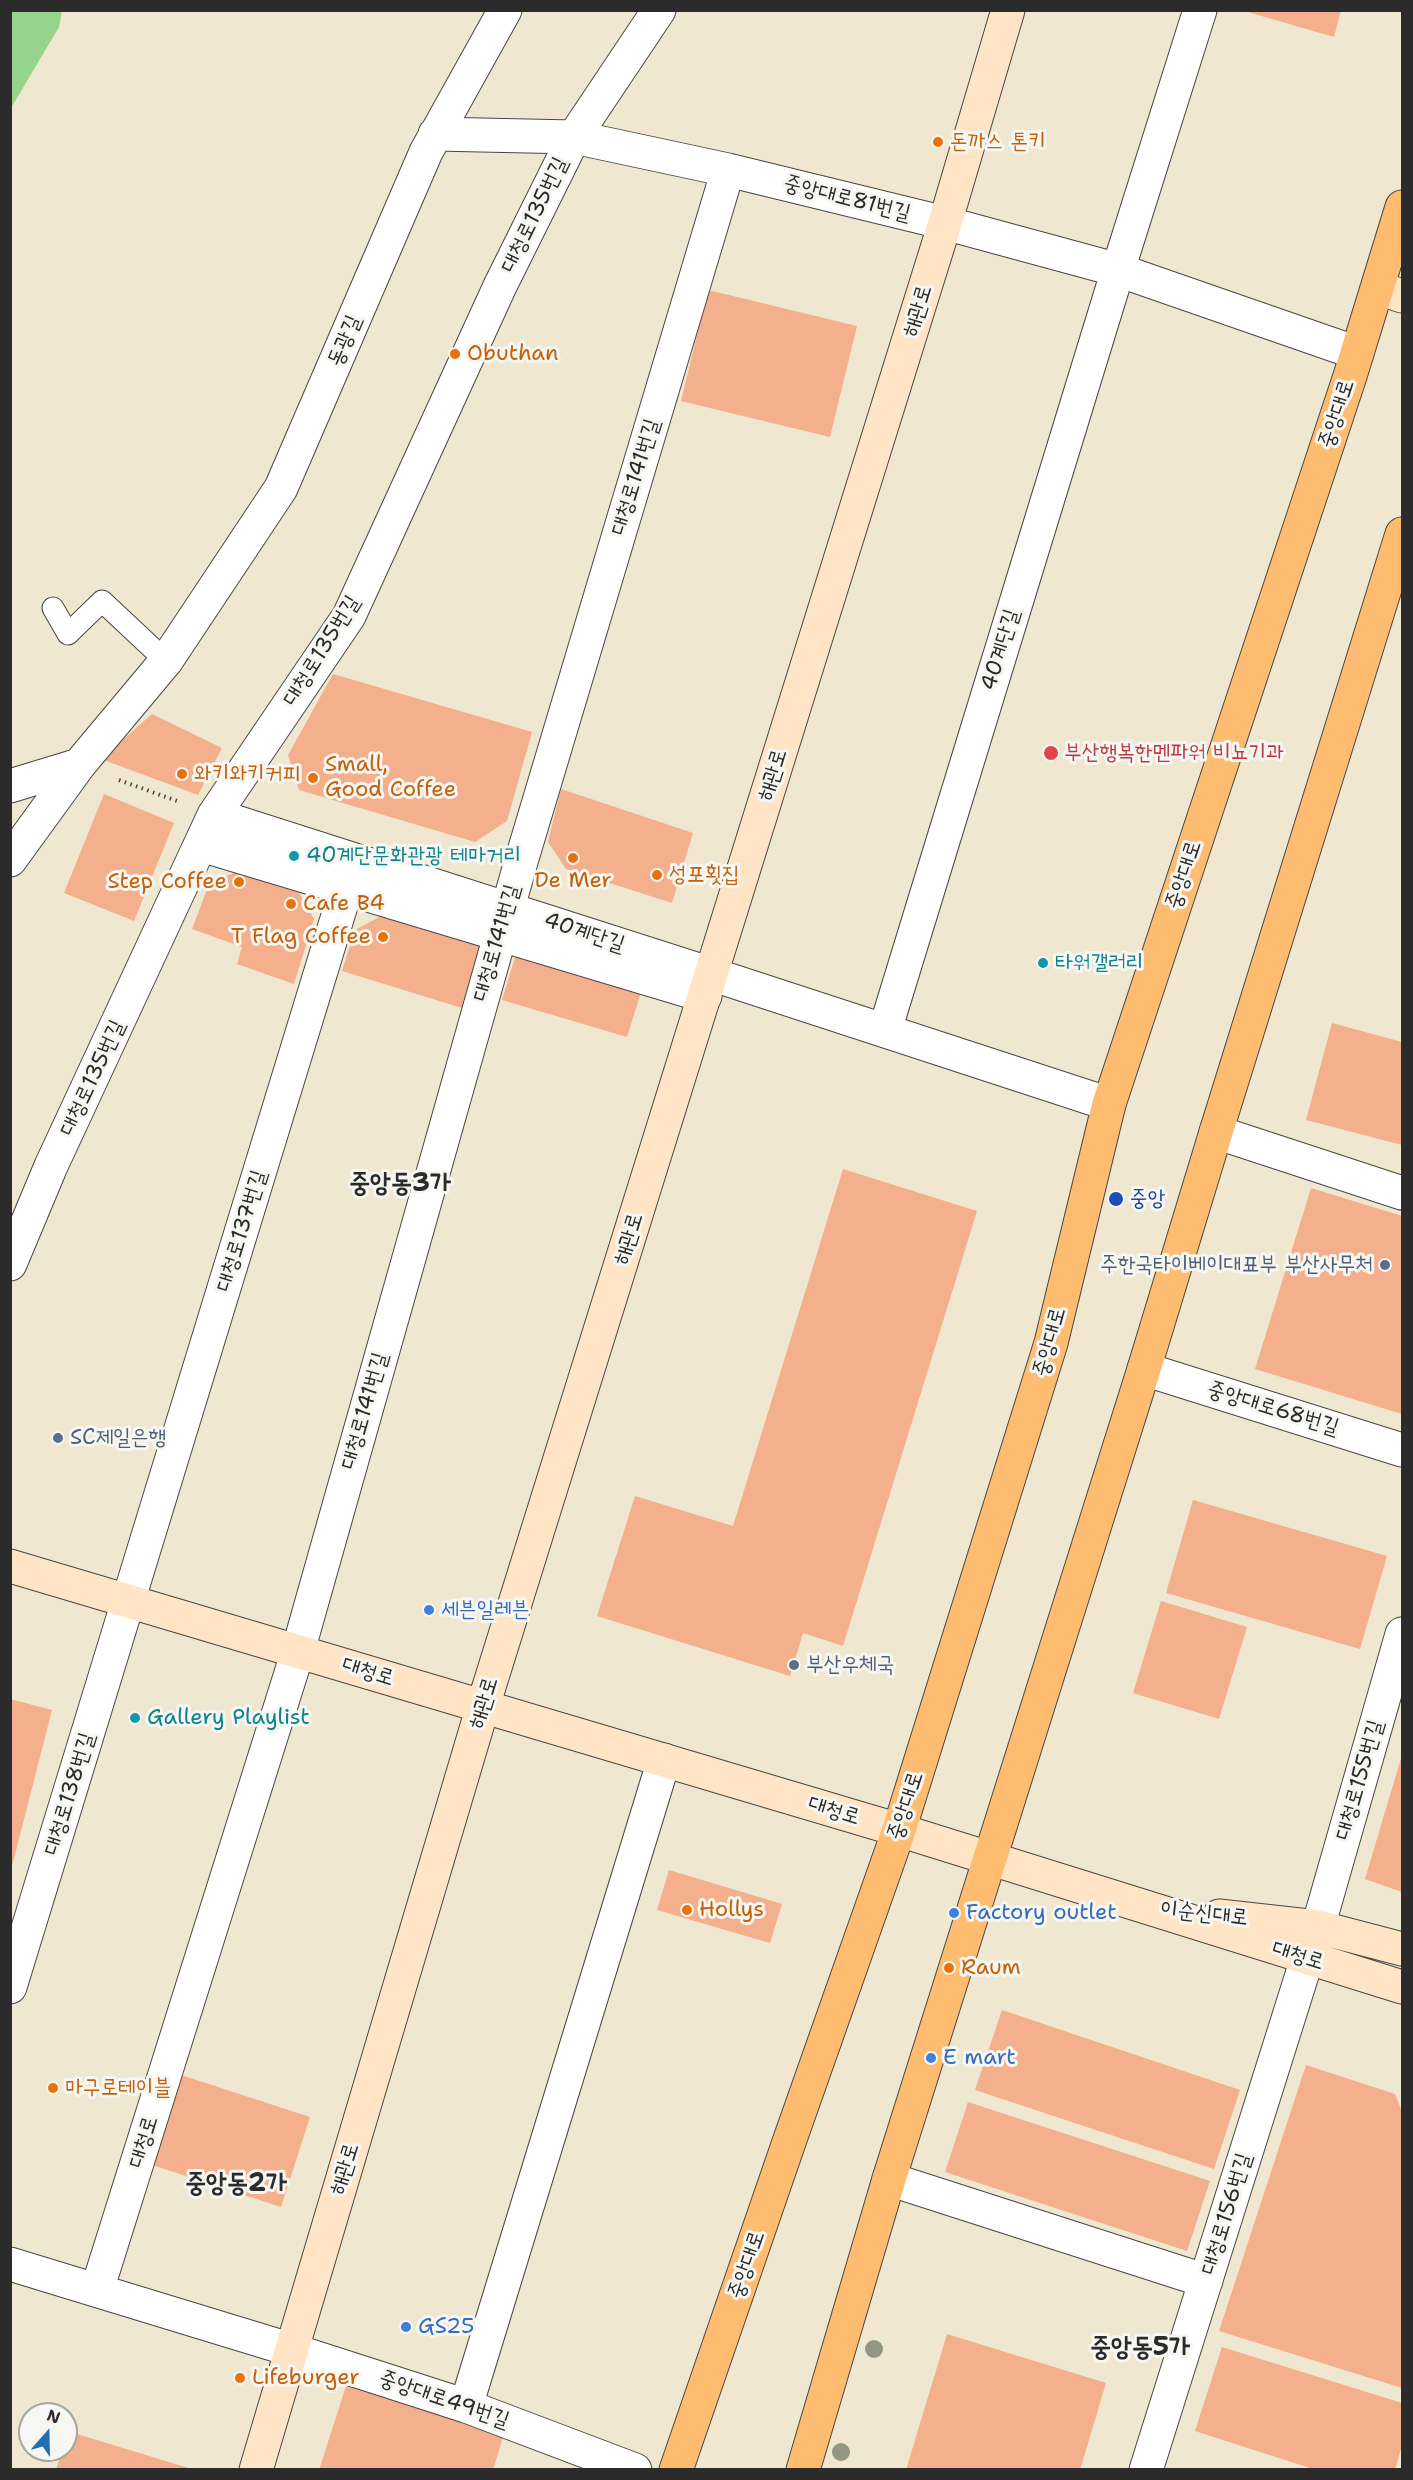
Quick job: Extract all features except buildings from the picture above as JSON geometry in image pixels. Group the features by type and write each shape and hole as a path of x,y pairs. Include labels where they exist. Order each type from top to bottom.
{"main road":[{"name":"해관로","path":"256,2469 483,1706 945,223 1008,10"},
{"name":"중앙대로","path":"676,2469 899,1830 1051,1343 1109,1104 1357,353 1390,292 1402,207"},
{"path":"803,2469 889,2179 1144,1369 1215,1132 1402,534"},
{"name":"대청로","path":"10,1566 899,1830 1307,1959 1396,1990"},
{"name":"이순신대로","path":"1146,1908 1318,1927 1402,1949"}],"street":[{"name":"동광길","path":"10,860 79,765 166,661 281,488 435,134 505,10"},
{"name":"대청로135번길","path":"10,1264 51,1166 214,815 349,616 500,286 574,137 659,10"},
{"path":"1118,270 1200,10"},
{"name":"중앙대로81번길","path":"435,134 574,137 728,170 945,223 1118,270 1357,353"},
{"name":"대청로141번길","path":"298,1651 503,922 728,170"},
{"name":"40계단길","path":"885,1030 1118,270"},
{"path":"10,786 79,765"},
{"name":"40계단길","path":"214,815 351,875 708,985 885,1030 1109,1104"},
{"path":"201,845 351,875"},
{"name":"대청로137번길","path":"129,1601 351,875"},
{"path":"1215,1132 1402,1193"},
{"name":"중앙대로68번길","path":"1144,1369 1402,1450"},
{"name":"대청로138번길","path":"10,1987 129,1601"},
{"name":"대청로155번길","path":"1318,1927 1402,1634"},
{"name":"대청로","path":"97,2290 298,1651"},
{"path":"466,2406 664,1760"},
{"name":"대청로156번길","path":"1146,2469 1307,1959"},
{"path":"889,2179 1206,2281"},
{"name":"중앙대로49번길","path":"10,2264 292,2349 466,2406 635,2469"}],"lane":[{"path":"52,608 68,634 102,601 166,661"}],"path":[{"path":"79,765 214,815"}],"green space":[{"path":"11,10 62,11 59,27 11,108"}],"place":[{"name":"돈까스 톤키","path":"938,142"},
{"name":"Obuthan","path":"455,354"},
{"name":"부산행복한멘파워 비뇨기과","path":"1051,753"},
{"name":"와키와키커피","path":"182,774"},
{"name":"Small, Good Coffee","path":"313,778"},
{"name":"40계단문화관광 테마거리","path":"294,856"},
{"name":"De Mer","path":"573,858"},
{"name":"성포횟집","path":"657,875"},
{"name":"Step Coffee","path":"239,882"},
{"name":"Cafe B4","path":"291,904"},
{"name":"T Flag Coffee","path":"383,937"},
{"name":"타워갤러리","path":"1043,963"},
{"name":"중앙","path":"1116,1199"},
{"name":"주한국타이베이대표부 부산사무처","path":"1385,1265"},
{"name":"SC제일은행","path":"58,1438"},
{"name":"세븐일레븐","path":"429,1610"},
{"name":"부산우체국","path":"794,1665"},
{"name":"Gallery Playlist","path":"135,1718"},
{"name":"Hollys","path":"687,1910"},
{"name":"Factory outlet","path":"954,1913"},
{"name":"Raum","path":"949,1968"},
{"name":"E mart","path":"931,2058"},
{"name":"마구로테이블","path":"53,2088"},
{"name":"GS25","path":"406,2327"},
{"name":"Lifeburger","path":"240,2378"}],"district":[{"name":"중앙동3가","path":"400,1184"},
{"name":"중앙동2가","path":"236,2184"},
{"name":"중앙동5가","path":"1140,2348"}]}
